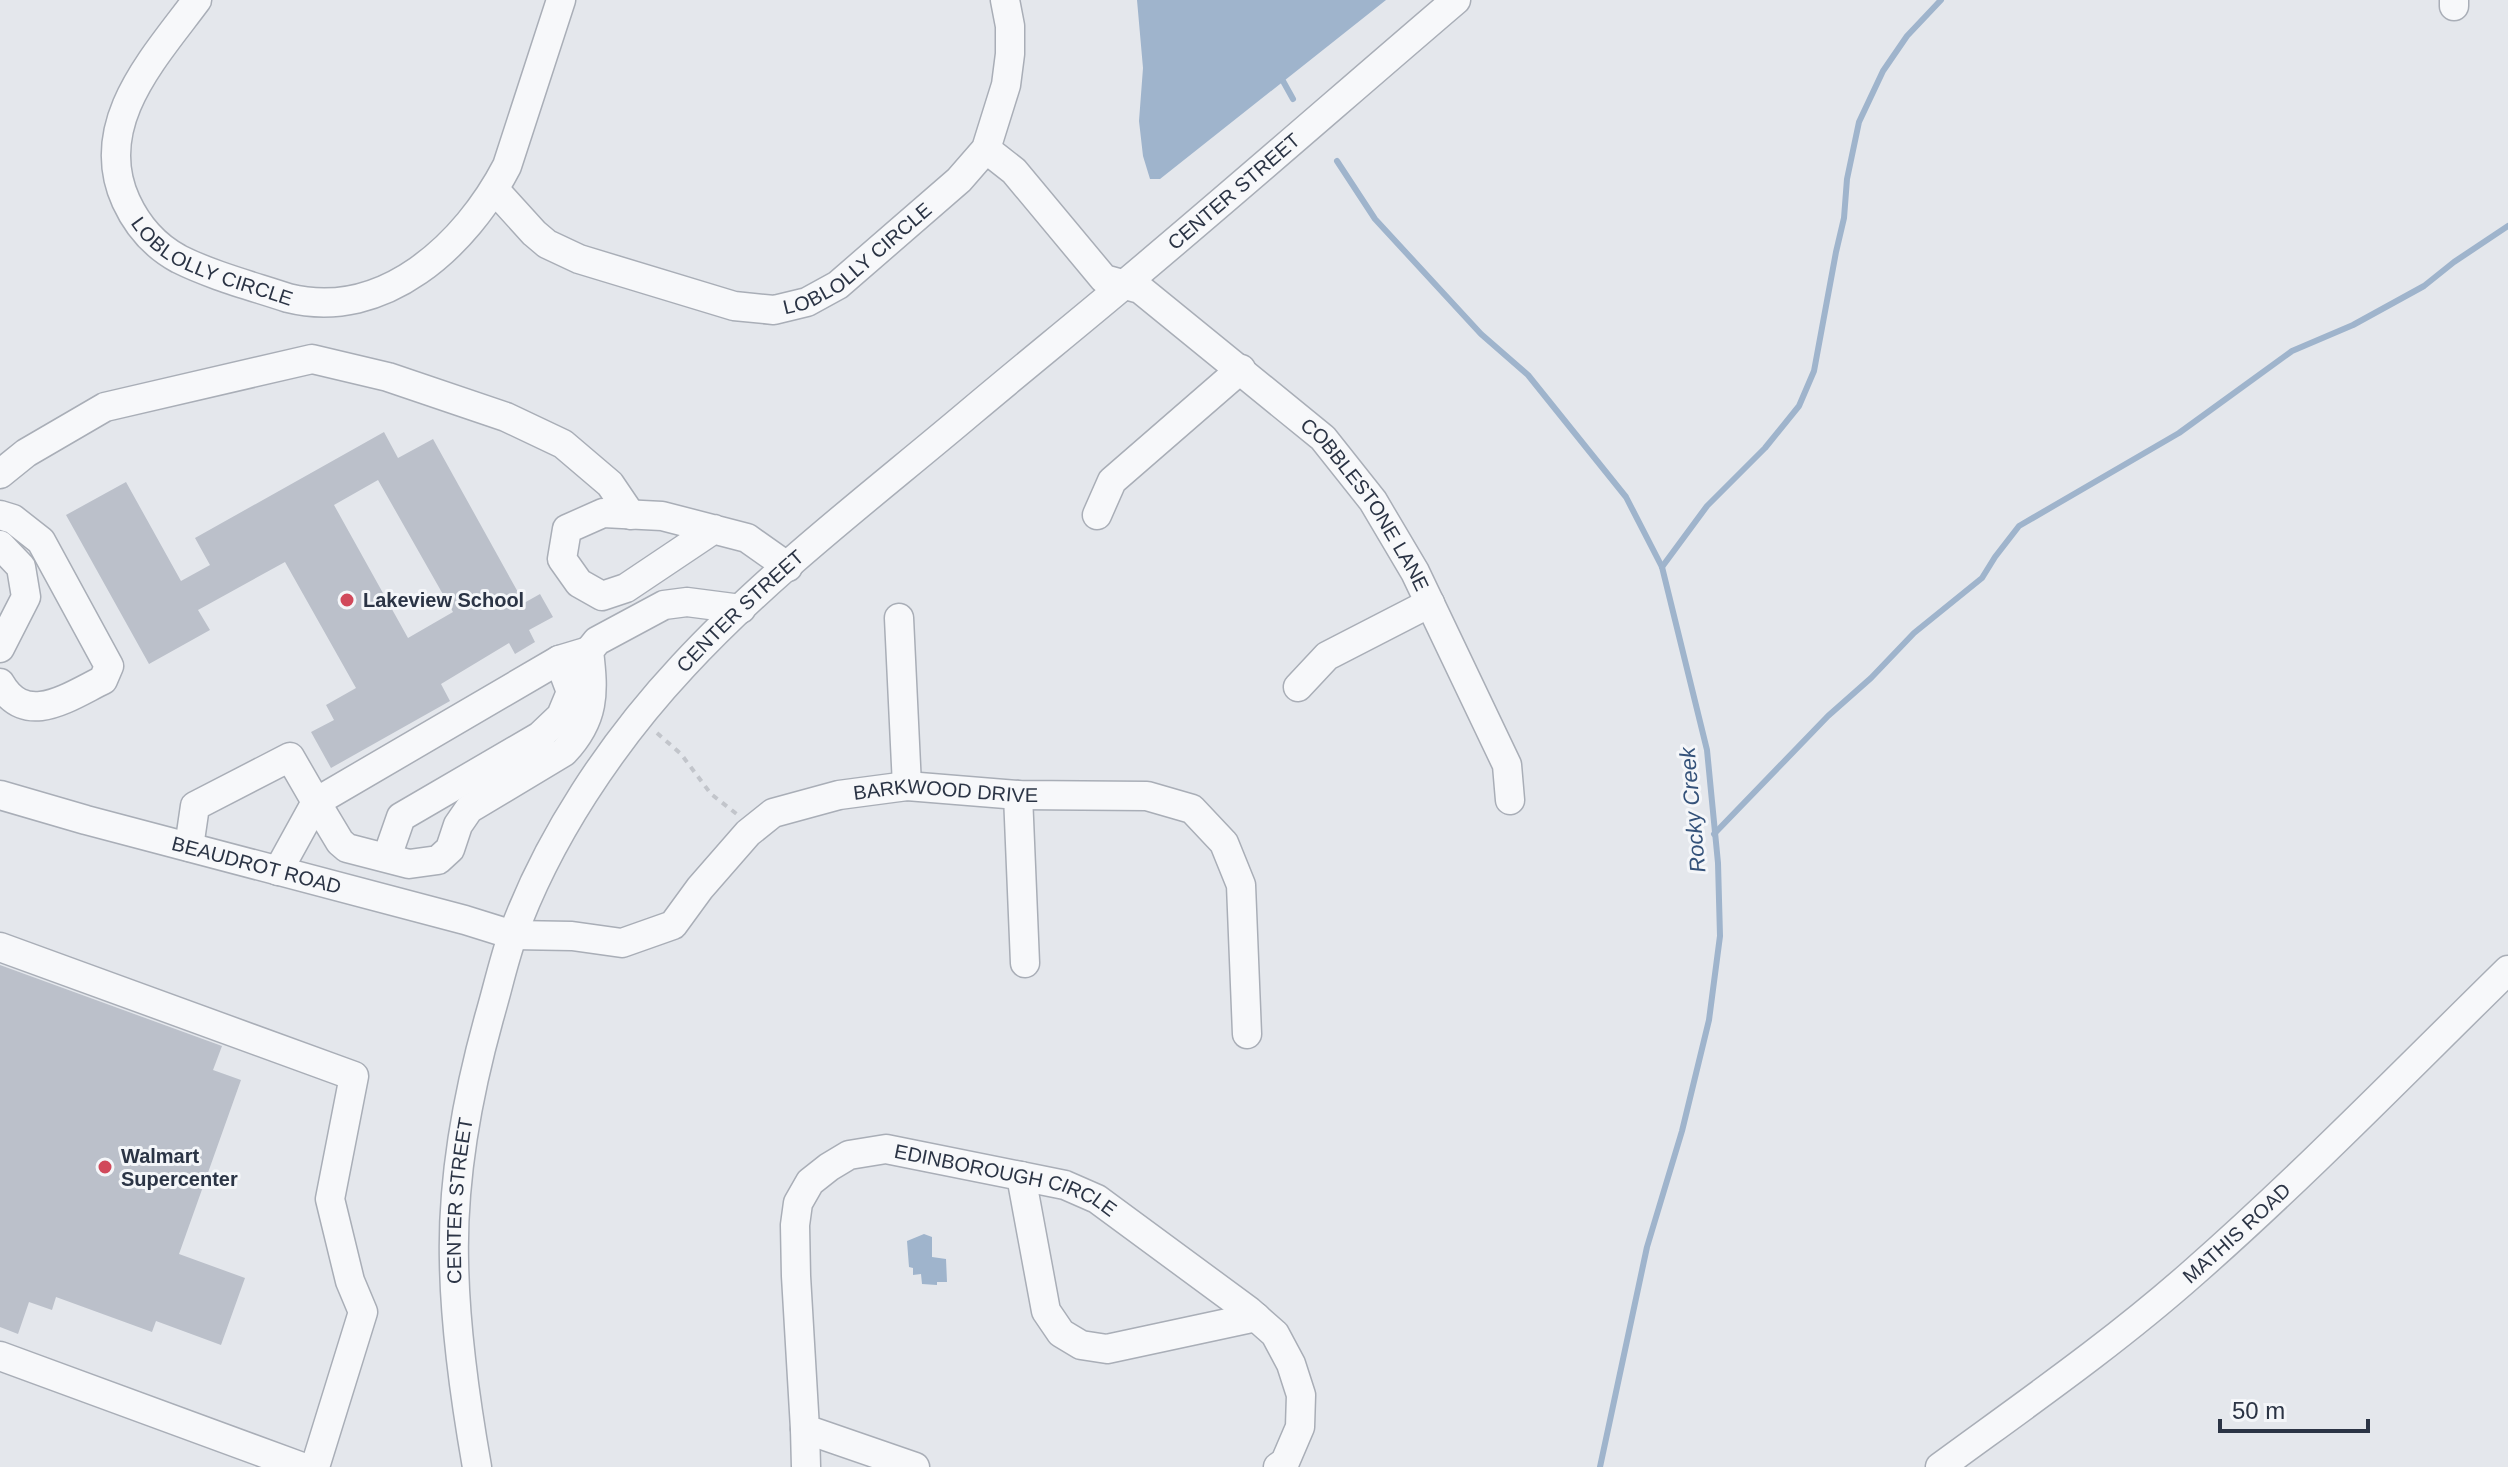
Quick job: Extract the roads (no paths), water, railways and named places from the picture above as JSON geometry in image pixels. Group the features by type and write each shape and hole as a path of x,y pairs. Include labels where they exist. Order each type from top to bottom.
{"street":[{"name":"LOBLOLLY CIRCLE","path":"197,0 132,91 119,124 116,152 119,183 131,212 149,236 177,258 288,298 304,302 347,303 383,292 419,271 468,225 495,190 507,166 561,0"},
{"name":"LOBLOLLY CIRCLE","path":"495,190 534,233 566,254 734,306 774,310 807,302 838,285 959,180 986,149 1006,85 1010,54 1010,26 1005,0"},
{"name":"CENTER STREET","path":"477,1467 455,1308 455,1203 468,1104 479,1052 513,935 579,801 623,736 680,669 741,609 1456,0"},
{"path":"986,149 1014,171 1104,279 1123,286"},
{"name":"COBBLESTONE LANE","path":"1123,286 1140,289 1323,438 1373,501 1430,603 1507,765 1510,800"},
{"path":"0,474 26,453 105,407 312,359 388,377 506,417 563,444 610,484 631,515"},
{"path":"1097,515 1112,481 1241,369"},
{"path":"714,529 626,588 602,596 579,583 562,559 567,529 603,513 662,516 714,529 747,538 788,567"},
{"path":"0,515 13,519 41,541 109,666 103,680 49,705 28,708 8,697 0,683"},
{"path":"0,545 21,567 26,597 0,648"},
{"path":"278,871 316,802 559,660 589,651 611,632 664,605 687,602 741,609"},
{"path":"1298,687 1327,656 1430,603"},
{"path":"899,618 907,786"},
{"path":"189,847 195,806 290,757 340,842 359,852 409,864 438,860 450,849 458,825 469,809 564,752 586,722 592,703 589,651"},
{"path":"387,857 401,817 540,736 561,716 571,692 559,660"},
{"name":"BARKWOOD DRIVE","path":"513,935 572,936 622,943 673,925 700,888 755,828 773,813 839,795 907,786 1018,795 1147,796 1192,809 1224,843 1241,885 1247,1034"},
{"name":"BEAUDROT ROAD","path":"0,795 513,935"},
{"path":"1018,795 1025,963"},
{"path":"0,947 354,1076 330,1199 350,1281 363,1312 315,1467"},
{"name":"MATHIS ROAD","path":"1940,1467 2094,1354 2192,1274 2286,1188 2508,970"},
{"name":"EDINBOROUGH CIRCLE","path":"806,1467 795,1225 798,1203 810,1182 849,1155 886,1149 1065,1185 1097,1199 1256,1317 1275,1334 1291,1364 1301,1395 1300,1427 1285,1462 1278,1467"},
{"path":"1021,1176 1046,1311 1061,1333 1081,1345 1107,1349 1256,1317"},
{"path":"0,1356 302,1467"},
{"path":"805,1429 915,1467"}],"water":[{"path":"1137,0 1386,0 1160,179 1150,179 1143,156 1139,121 1143,68"},
{"path":"924,1234 932,1237 932,1257 946,1259 947,1282 922,1284 921,1274 913,1275 913,1268 909,1267 907,1241"}],"waterway":[{"path":"1662,567 1707,506 1765,448 1799,406 1814,371 1859,122 1883,71 1907,36 1941,0"},
{"name":"Rocky Creek","path":"1283,81 1293,99"},
{"name":"Rocky Creek","path":"1337,161 1375,219 1481,334 1528,375 1626,497 1662,567 1707,750 1718,863 1720,936 1709,1020 1682,1131 1647,1247 1600,1467"},
{"path":"1714,834 1828,716 1871,678 1914,633 1982,578 2019,526 2179,433 2292,351 2353,325 2424,286 2508,226"}],"place":[{"name":"Lakeview School","path":"347,600"},
{"name":"Walmart Supercenter","path":"105,1167"}]}
